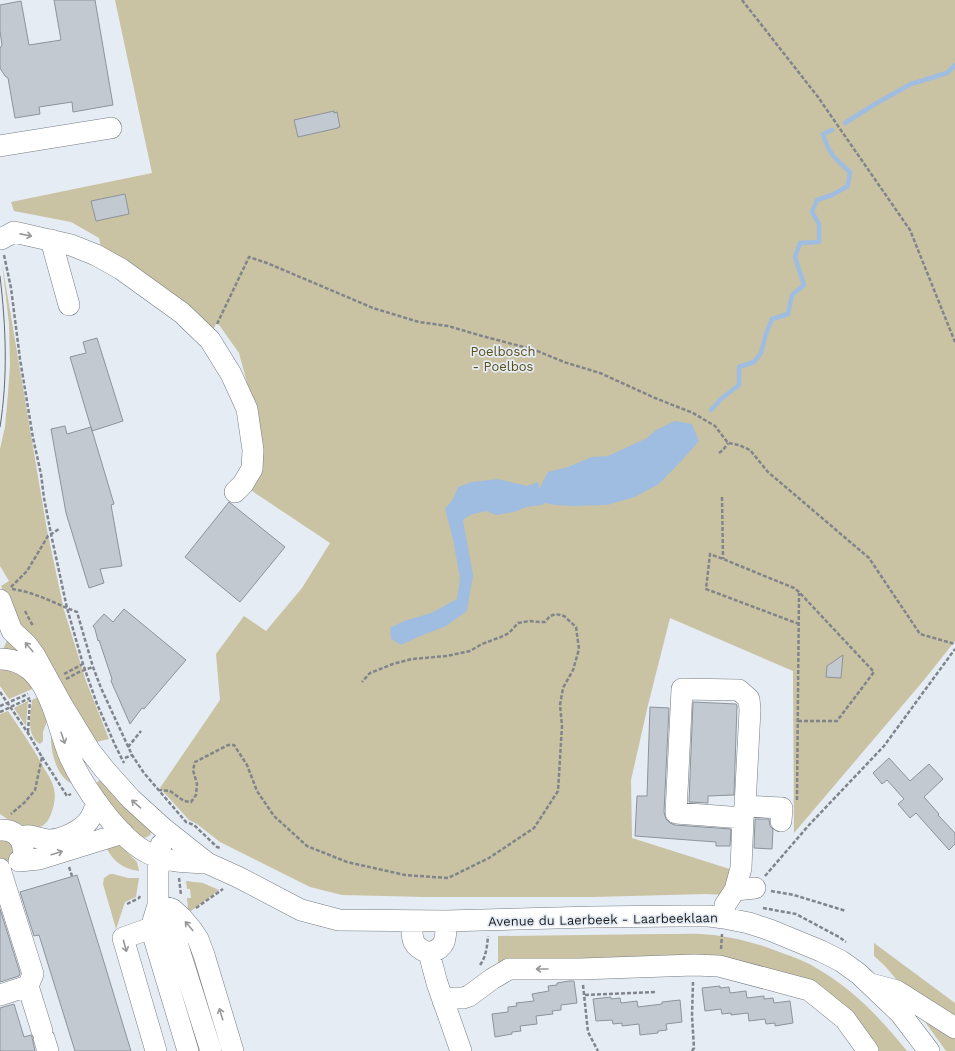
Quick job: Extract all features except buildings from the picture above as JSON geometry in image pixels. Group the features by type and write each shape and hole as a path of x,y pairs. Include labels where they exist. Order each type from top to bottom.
{"street":[{"path":"0,146 111,128"},
{"path":"0,238 14,232 71,245 96,255 121,269 182,313 210,340 232,374 246,409 254,450 252,469 243,484 235,492"},
{"path":"52,240 69,305"},
{"path":"0,640 10,601"},
{"name":"Avenue du Laerbeek - Laarbeeklaan","path":"10,601 12,631 27,645 35,656 90,751 131,799 164,828 208,863 301,910 339,920 446,921 639,916 709,916 724,918 770,930 841,961 859,974 900,1013 929,1051"},
{"name":"Avenue du Laerbeek - Laarbeeklaan","path":"0,659 11,660 24,665 29,668 38,678 54,710 75,767 96,802 123,833 139,848 158,857 174,861 208,863"},
{"path":"724,918 725,905 745,889 741,868 744,812 750,710 749,699 739,690 682,688 676,813 744,812 782,808 789,826"},
{"path":"8,828 39,839 49,840 60,838 76,832 85,826 92,817 96,802"},
{"path":"6,866 22,857 23,852 23,846 8,828"},
{"path":"164,828 158,857 158,905 153,936 188,1051"},
{"path":"6,866 39,859 123,833"},
{"path":"6,866 33,974 28,986 45,1040"},
{"path":"158,905 175,937 211,1051"},
{"path":"158,905 172,909 182,918 198,939 233,1051"},
{"path":"412,921 413,942 422,951 429,953 439,949 444,944 446,921"},
{"path":"153,936 123,938 156,1051"},
{"path":"429,953 443,1001 461,1051"},
{"path":"443,1001 452,998 463,998 469,996 492,979 509,969 581,969 694,965 719,966 809,990 845,1019 868,1051"},
{"path":"869,984 897,991 955,1028"},
{"path":"0,995 28,986"}],"path":[{"path":"742,0 818,98 910,230 955,342"},
{"path":"0,238 11,288 20,359 41,474 50,534 67,608 85,670 97,704 123,759 132,755"},
{"path":"210,340 249,257 267,263 373,308 419,322 448,326 535,350 564,362 600,373 655,398 693,413 715,426 728,442 750,450 768,472 869,558 920,634 955,644"},
{"path":"719,453 728,442"},
{"path":"722,497 723,558"},
{"path":"10,601 48,536 59,529"},
{"path":"798,721 837,721 874,672 794,588 710,554 706,589 799,624"},
{"path":"10,601 19,590 77,612 93,667 101,688 132,755 157,790 186,822"},
{"path":"797,806 799,592"},
{"path":"10,601 30,619 36,631"},
{"path":"157,790 170,791 184,801 191,802 196,795 197,784 193,770 195,762 228,745 234,745 247,765 257,791 274,816 307,846 346,862 405,875 448,878 489,858 534,828 558,791 562,726 560,705 562,688 572,670 579,649 576,627 564,616 556,614 550,616 545,622 530,621 518,623 502,637 482,644 470,651 447,656 412,659 393,664 370,674 362,682"},
{"path":"745,889 780,857 884,746 955,649"},
{"path":"63,680 93,667"},
{"path":"60,668 68,678"},
{"path":"0,692 28,733 67,796 72,793"},
{"path":"0,712 35,696"},
{"path":"28,733 30,698"},
{"path":"128,747 141,731"},
{"path":"8,828 11,814 25,802 35,790 42,757"},
{"path":"789,826 800,835"},
{"path":"179,876 181,899"},
{"path":"173,877 179,876 185,878"},
{"path":"196,909 224,889 217,886"},
{"path":"745,889 794,895 846,911"},
{"path":"127,904 139,898 140,890"},
{"path":"719,966 724,918"},
{"path":"692,1051 694,1048 692,1016 694,965"},
{"path":"581,969 588,1032 598,1051"},
{"path":"585,995 655,992"}],"green space":[{"name":"Poelbosch - Poelbos","path":"115,0 955,0 955,641 924,680 794,833 793,671 670,618 631,780 632,838 736,871 726,895 426,897 342,895 310,887 220,842 197,824 189,820 160,788 220,700 216,654 244,616 266,631 302,588 330,543 255,493 238,479 247,466 254,409 239,353 217,322 212,332 102,252 99,238 71,222 14,211 11,202 152,173"},
{"path":"2,263 47,530 64,610 86,681 109,739 96,742 79,713 73,706 39,643 30,633 19,626 1,586 9,581 0,566 0,449 5,427 10,365 9,324"},
{"path":"8,638 27,653 2,652"},
{"path":"0,667 20,671 37,687 9,699 0,686"},
{"path":"42,695 47,721 43,732 43,741 40,744 32,735 30,717 32,700"},
{"path":"28,701 26,726 14,708"},
{"path":"8,711 23,732 52,782 55,792 54,805 49,818 44,825 40,827 35,828 19,824 0,814 0,714"},
{"path":"52,731 74,784 63,777 55,762 51,745"},
{"path":"104,776 152,830 151,834 145,838 141,838 92,787"},
{"path":"0,836 16,846 9,861 6,862 0,862"},
{"path":"115,840 137,862 139,871 128,869 112,857 106,847"},
{"path":"110,874 128,878 139,878 136,897 125,902 116,929 103,884 104,878"},
{"path":"186,881 203,883 219,890 191,911 188,909 187,898 191,898 190,889 187,889"},
{"path":"701,934 731,938 765,947 814,966 843,986 866,1006 907,1051 874,1051 849,1015 721,961 498,964 498,936"},
{"path":"874,943 955,1003 955,1051 946,1051 923,1019 907,992 885,966 874,956"}],"water":[{"path":"675,421 692,424 699,441 659,484 635,497 607,505 573,506 545,503 542,505 526,507 514,512 496,515 486,511 470,515 463,520 473,575 467,611 446,626 401,645 391,639 390,628 404,621 431,613 457,599 460,578 453,539 445,509 453,499 458,487 472,482 498,479 527,486 538,482 539,489 548,472 568,467 592,457 608,456 647,438 656,430"}],"waterway":[{"path":"845,123 911,84 947,73 955,65"},
{"path":"711,410 721,399 739,385 739,367 754,362 761,353 772,319 788,314 792,295 804,285 795,257 800,243 819,242 819,224 812,212 817,200 832,195 848,186 850,172 833,156 825,141 823,134 832,130"}],"tram line":[{"path":"0,276 4,314 5,352 3,408 0,427"}]}
